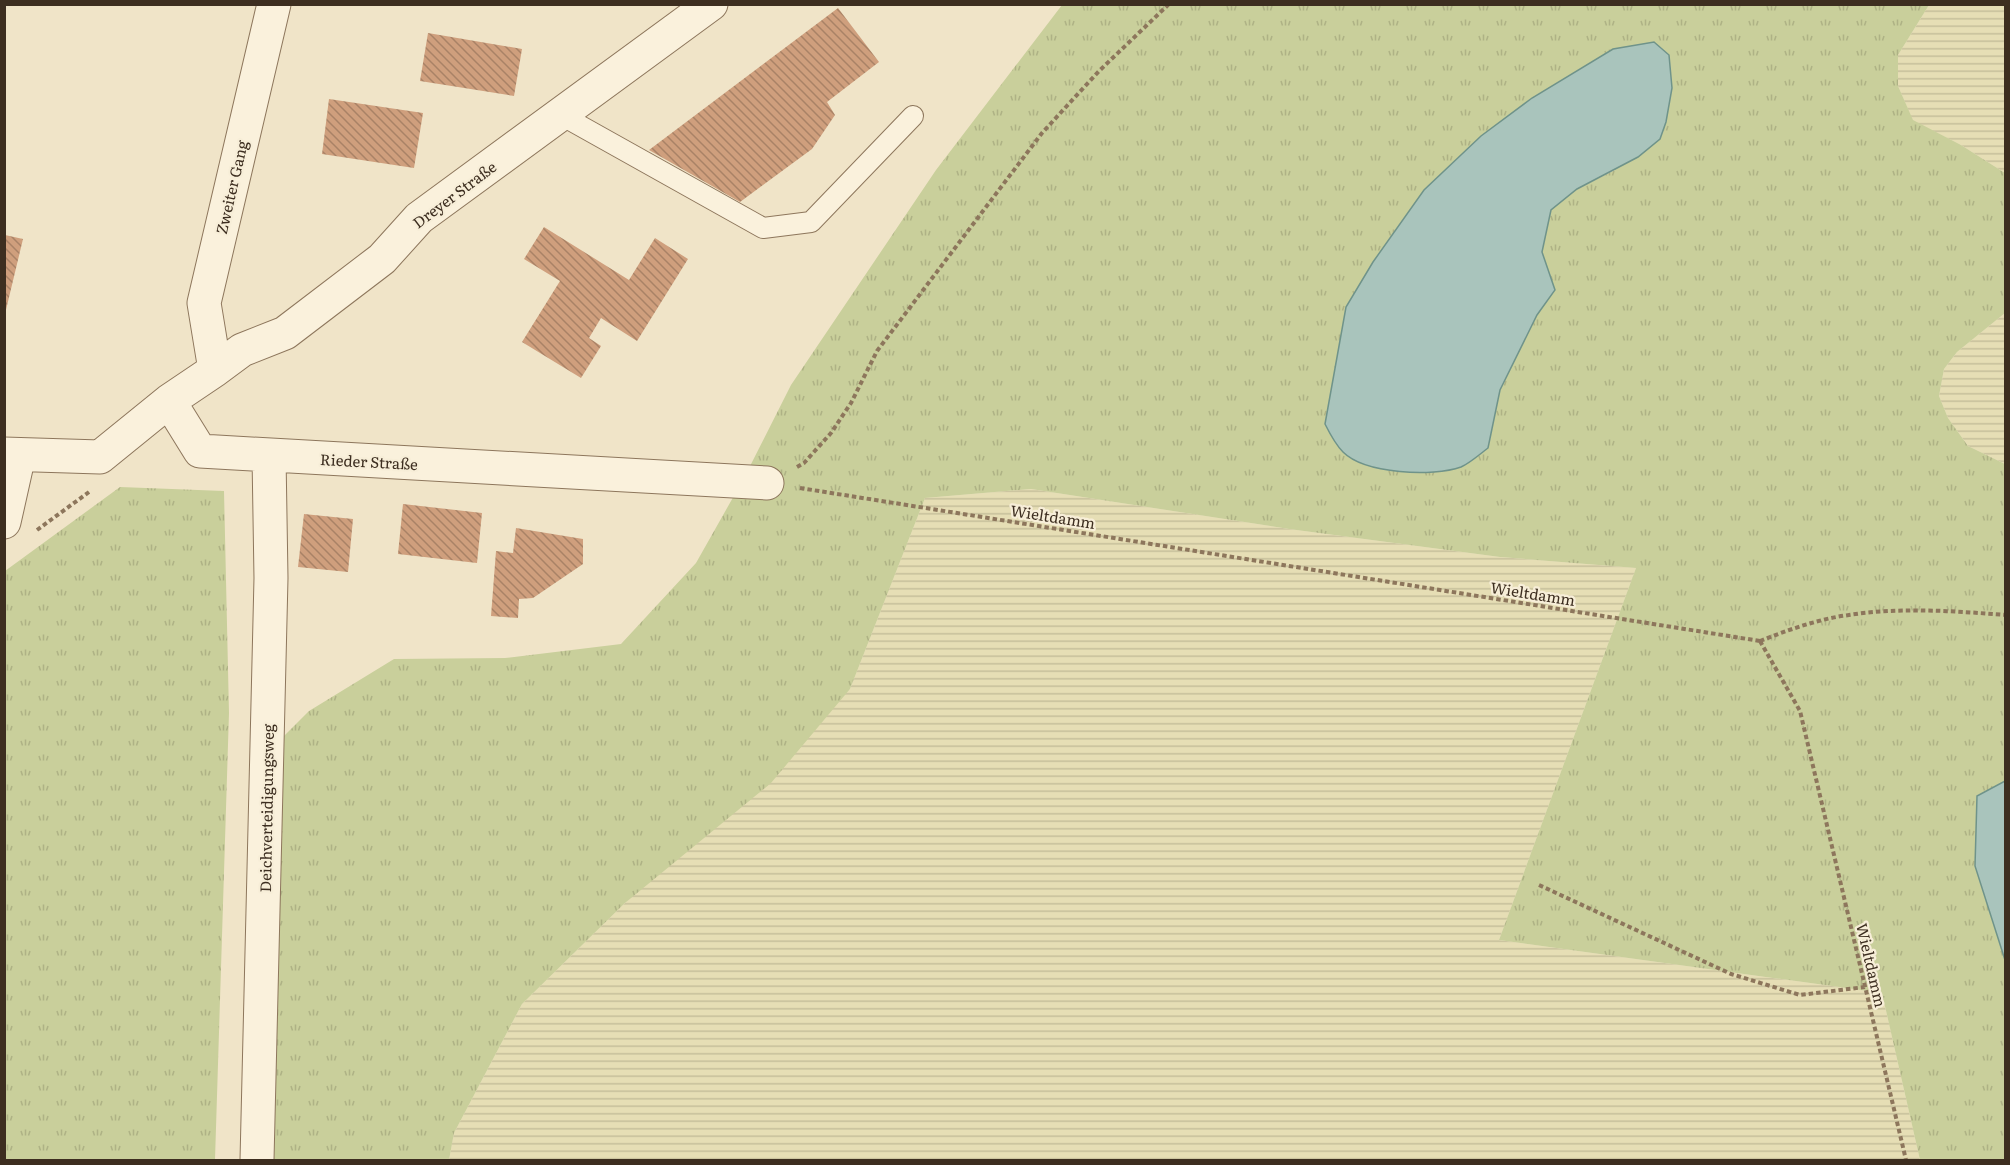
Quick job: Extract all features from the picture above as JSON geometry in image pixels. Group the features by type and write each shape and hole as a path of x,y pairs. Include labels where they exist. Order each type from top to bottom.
{"street":[{"name":"Zweiter Gang","path":"215,370 204,303 274,4"},
{"name":"Dreyer Straße","path":"168,401 242,350 285,333 381,259 419,218 711,4"},
{"name":"Rieder Straße","path":"168,401 200,451 767,483"},
{"path":"4,522 12,454 100,457 168,401"},
{"name":"Deichverteidigungsweg","path":"257,1161 271,589 269,456"}],"lane":[{"path":"561,115 763,228 811,222 913,117"}],"path":[{"path":"767,483 804,463 831,433 851,403 877,351 1042,133 1098,71 1169,4"},
{"name":"Wieltdamm","path":"767,483 1760,641 1800,711 1906,1161"},
{"path":"1760,641 1793,628 1847,615 1892,610 2006,615"},
{"path":"1539,885 1731,974 1800,994 1865,987"}],"shaded area":[{"path":"1929,5 2005,5 2005,173 1961,145 1913,121 1898,86 1898,55"},
{"path":"2005,313 2005,464 1968,446 1948,418 1939,396 1944,369 1957,352"},
{"path":"1031,489 1289,529 1500,557 1636,568 1499,940 1882,993 1920,1160 449,1160 454,1133 522,1004 850,689 925,498"}],"green space":[{"path":"1062,5 1929,5 1898,55 1898,86 1913,120 1961,145 2005,173 2005,313 1957,352 1944,369 1939,396 1948,418 1968,446 2005,464 2005,781 1978,796 1975,865 2005,960 2005,1160 1920,1160 1882,993 1499,940 1636,568 1500,557 1289,529 1031,489 925,498 850,689 771,783 625,903 522,1004 454,1133 449,1160 274,1160 282,738 309,711 394,659 505,658 621,644 696,563 744,478 791,385 936,170","holes":["1613,49 1615,170 1577,189 1551,210 1542,252 1555,290 1537,315 1500,390 1488,449 1346,307 1373,262 1424,190 1481,136 1532,98"]},
{"path":"120,487 224,491 229,713 215,1160 5,1160 5,571"}],"water":[{"path":"1654,42 1669,55 1672,88 1666,122 1660,139 1638,157 1577,189 1551,210 1542,252 1555,290 1537,315 1500,390 1488,448 1461,467 1434,472 1400,472 1383,469 1367,465 1343,452 1325,424 1346,307 1373,262 1424,190 1481,136 1532,98 1613,49"},
{"path":"2005,781 2005,960 1975,866 1977,796"}],"building":[{"path":"838,8 879,62 827,102 835,115 812,149 740,202 649,150"},
{"path":"428,33 522,49 514,96 420,81"},
{"path":"329,99 423,113 414,168 322,154"},
{"path":"544,227 629,280 655,238 688,259 637,341 601,318 589,338 601,346 581,378 522,342 560,281 524,259"},
{"path":"5,235 23,239 5,314"},
{"path":"403,504 482,513 477,563 398,554"},
{"path":"304,514 353,519 348,572 298,567"},
{"path":"516,528 583,539 583,564 533,598 519,599 518,618 491,616 496,551 513,553"}]}
